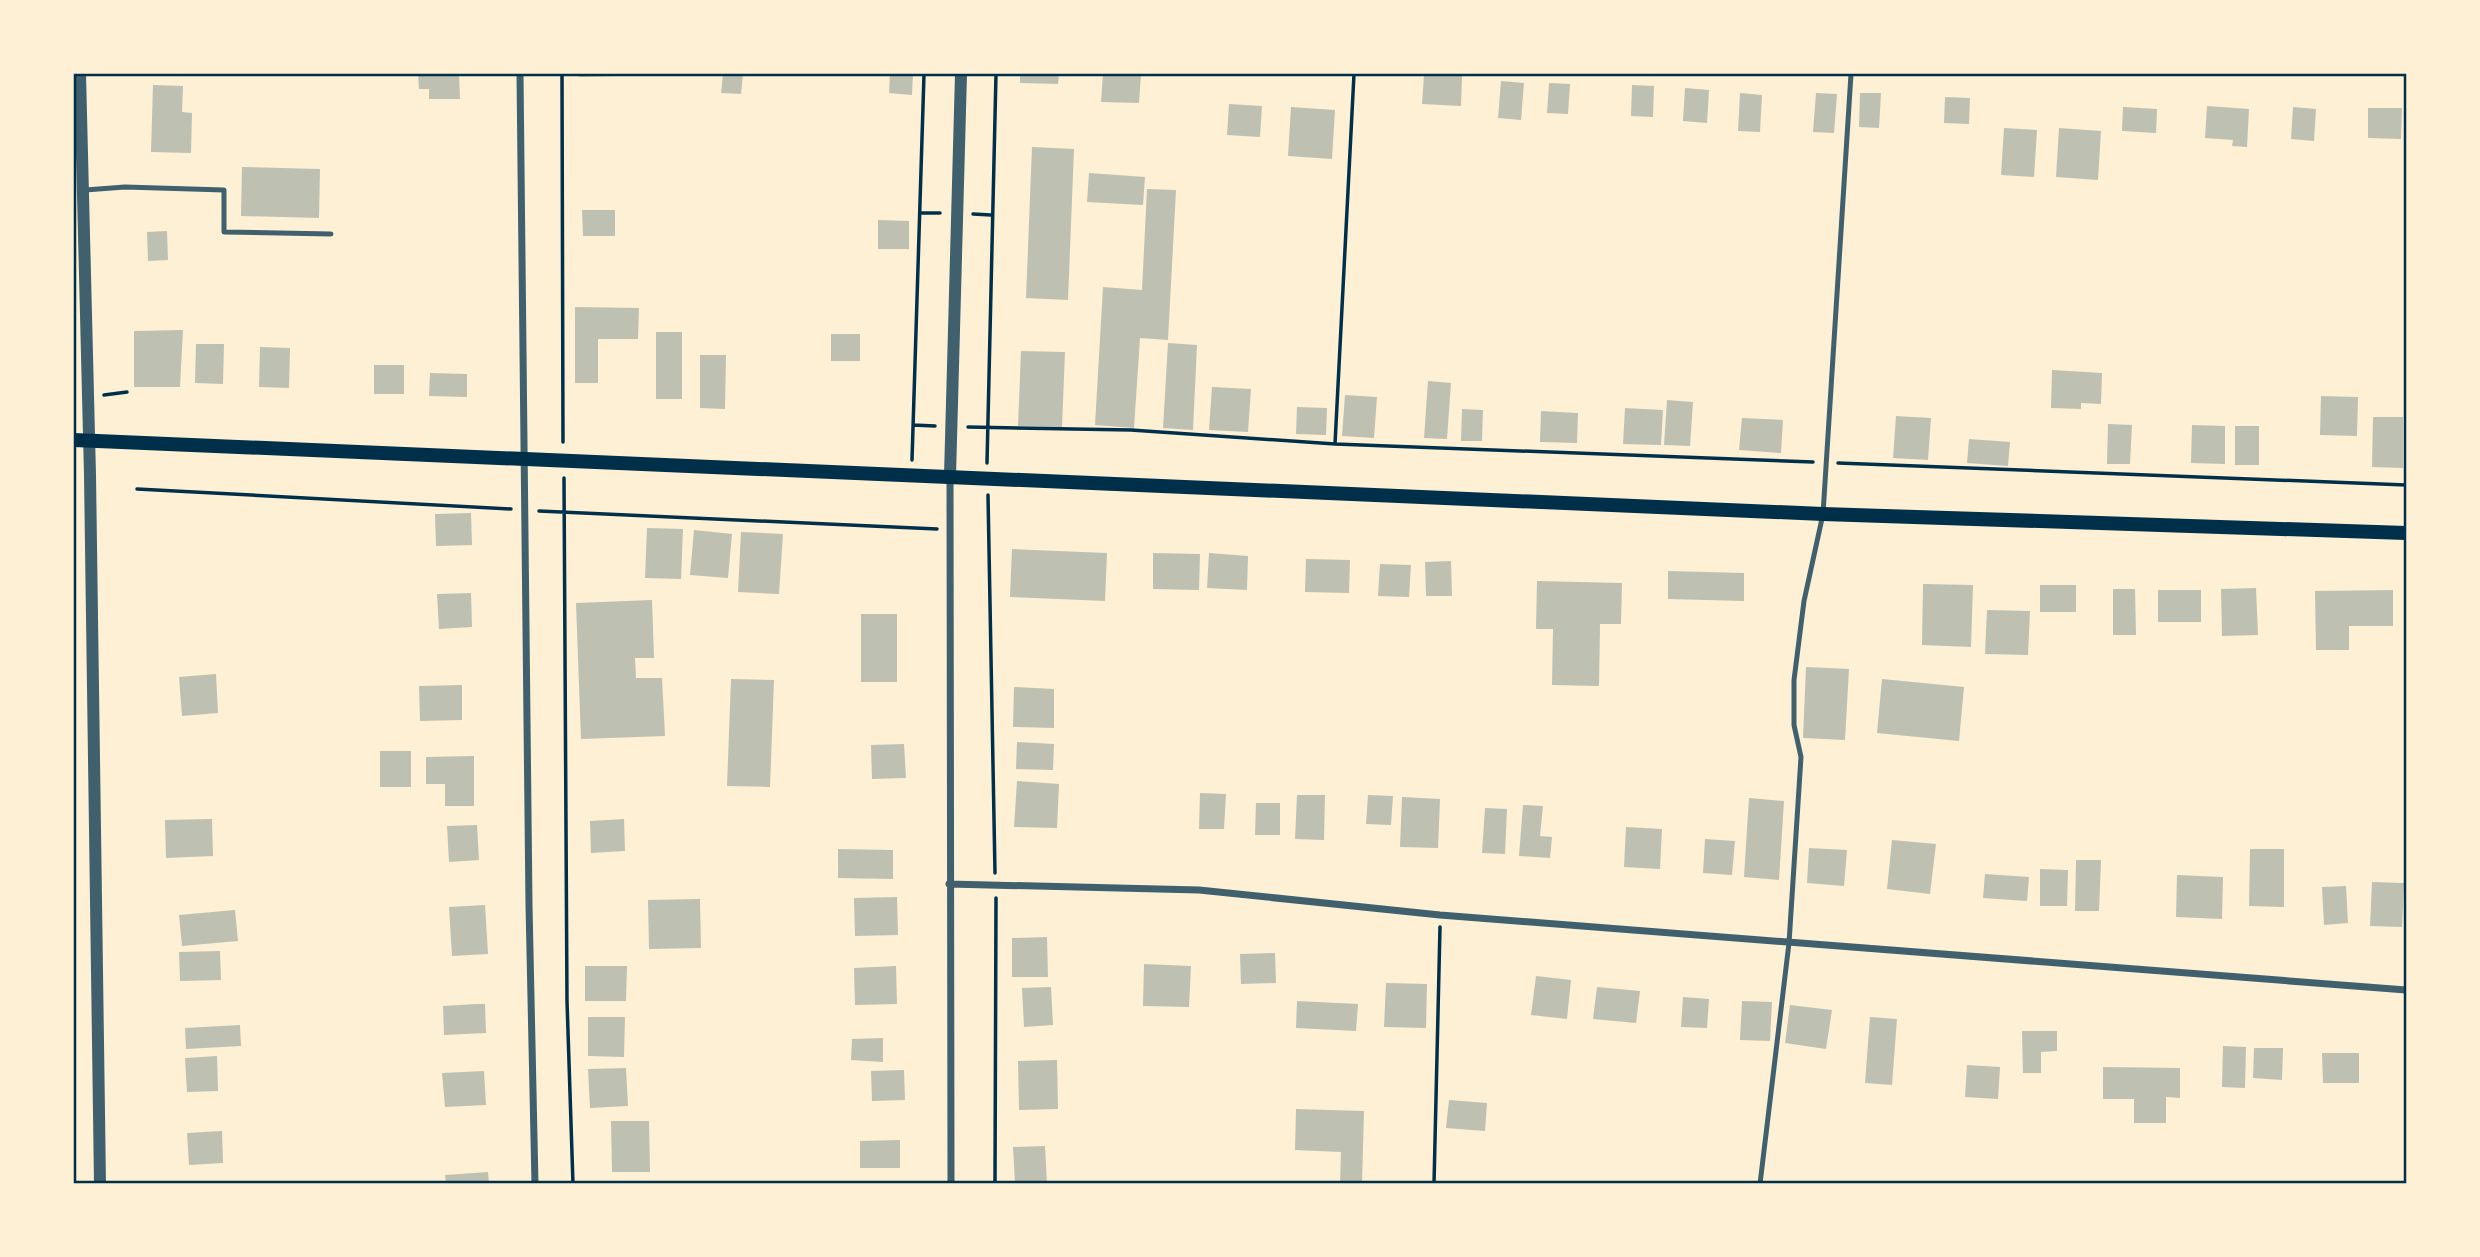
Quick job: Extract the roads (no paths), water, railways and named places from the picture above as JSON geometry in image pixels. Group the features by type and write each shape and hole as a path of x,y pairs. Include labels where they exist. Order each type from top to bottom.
{"main road":[{"path":"74,440 1823,514 2406,533"}],"street":[{"path":"80,74 85,190 100,1184"},
{"path":"520,74 523,460 535,1184"},
{"path":"951,1184 950,476 961,74"},
{"path":"949,884 1199,890 1440,915 2406,990"}],"lane":[{"path":"1760,1184 1788,943 1801,757 1794,725 1794,680 1804,601 1823,514 1851,74"},
{"path":"85,190 125,187 224,190 223,232 331,234"}]}
